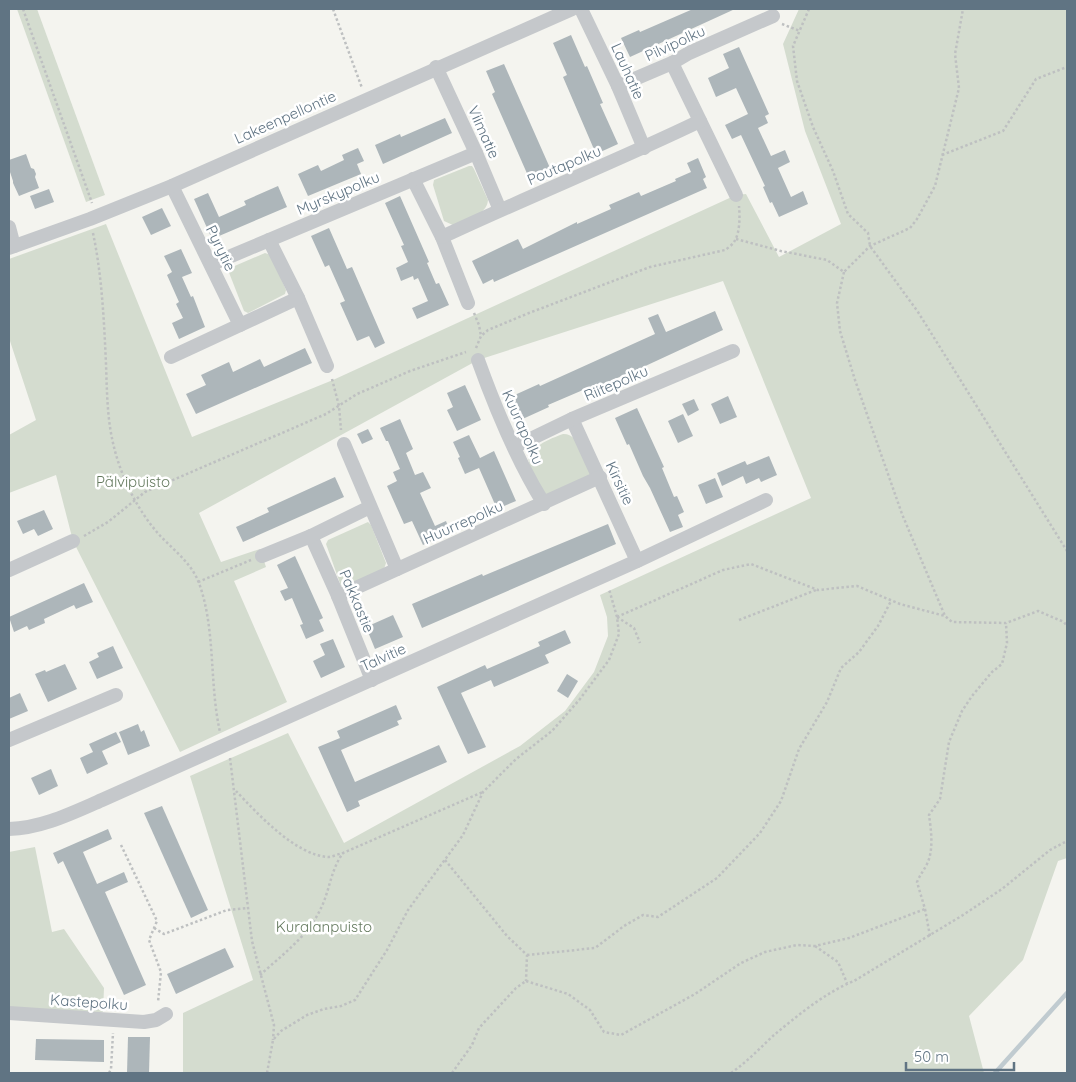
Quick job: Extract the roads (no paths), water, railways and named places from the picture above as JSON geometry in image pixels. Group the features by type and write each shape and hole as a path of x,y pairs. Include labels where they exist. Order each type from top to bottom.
{"street":[{"name":"Lakeenpellontie","path":"12,247 91,213 172,186 572,9"},
{"name":"Lauhatie","path":"581,9 618,86 644,148"},
{"name":"Pilvipolku","path":"618,86 773,16"},
{"path":"672,63 736,195"},
{"name":"Viimatie","path":"436,68 476,153 500,210"},
{"name":"Poutapolku","path":"442,237 644,148 700,121"},
{"name":"Myrskypolku","path":"212,264 476,153"},
{"path":"413,179 442,237 468,302"},
{"name":"Pyrytie","path":"172,186 212,264 240,325"},
{"path":"9,227 12,247"},
{"path":"269,240 298,298 327,366"},
{"path":"171,357 298,298"},
{"name":"Riitepolku","path":"514,447 572,419 733,351"},
{"name":"Kuurapolku","path":"478,360 496,410 527,477 544,504"},
{"name":"Kirsitie","path":"572,419 637,561"},
{"path":"344,444 397,570"},
{"name":"Huurrepolku","path":"338,596 600,477"},
{"name":"Talvitie","path":"9,828 52,822 637,561 766,500"},
{"path":"262,556 310,536 370,506"},
{"name":"Pakkastie","path":"310,536 338,596 372,680"},
{"path":"9,570 73,541"},
{"path":"9,740 116,695"},
{"name":"Kastepolku","path":"9,1013 144,1022 161,1017"}],"waterway":[{"path":"995,1073 1067,993"}],"park label":[{"name":"Pälvipuisto","path":"133,481"},
{"name":"Kuralanpuisto","path":"324,926"}]}
